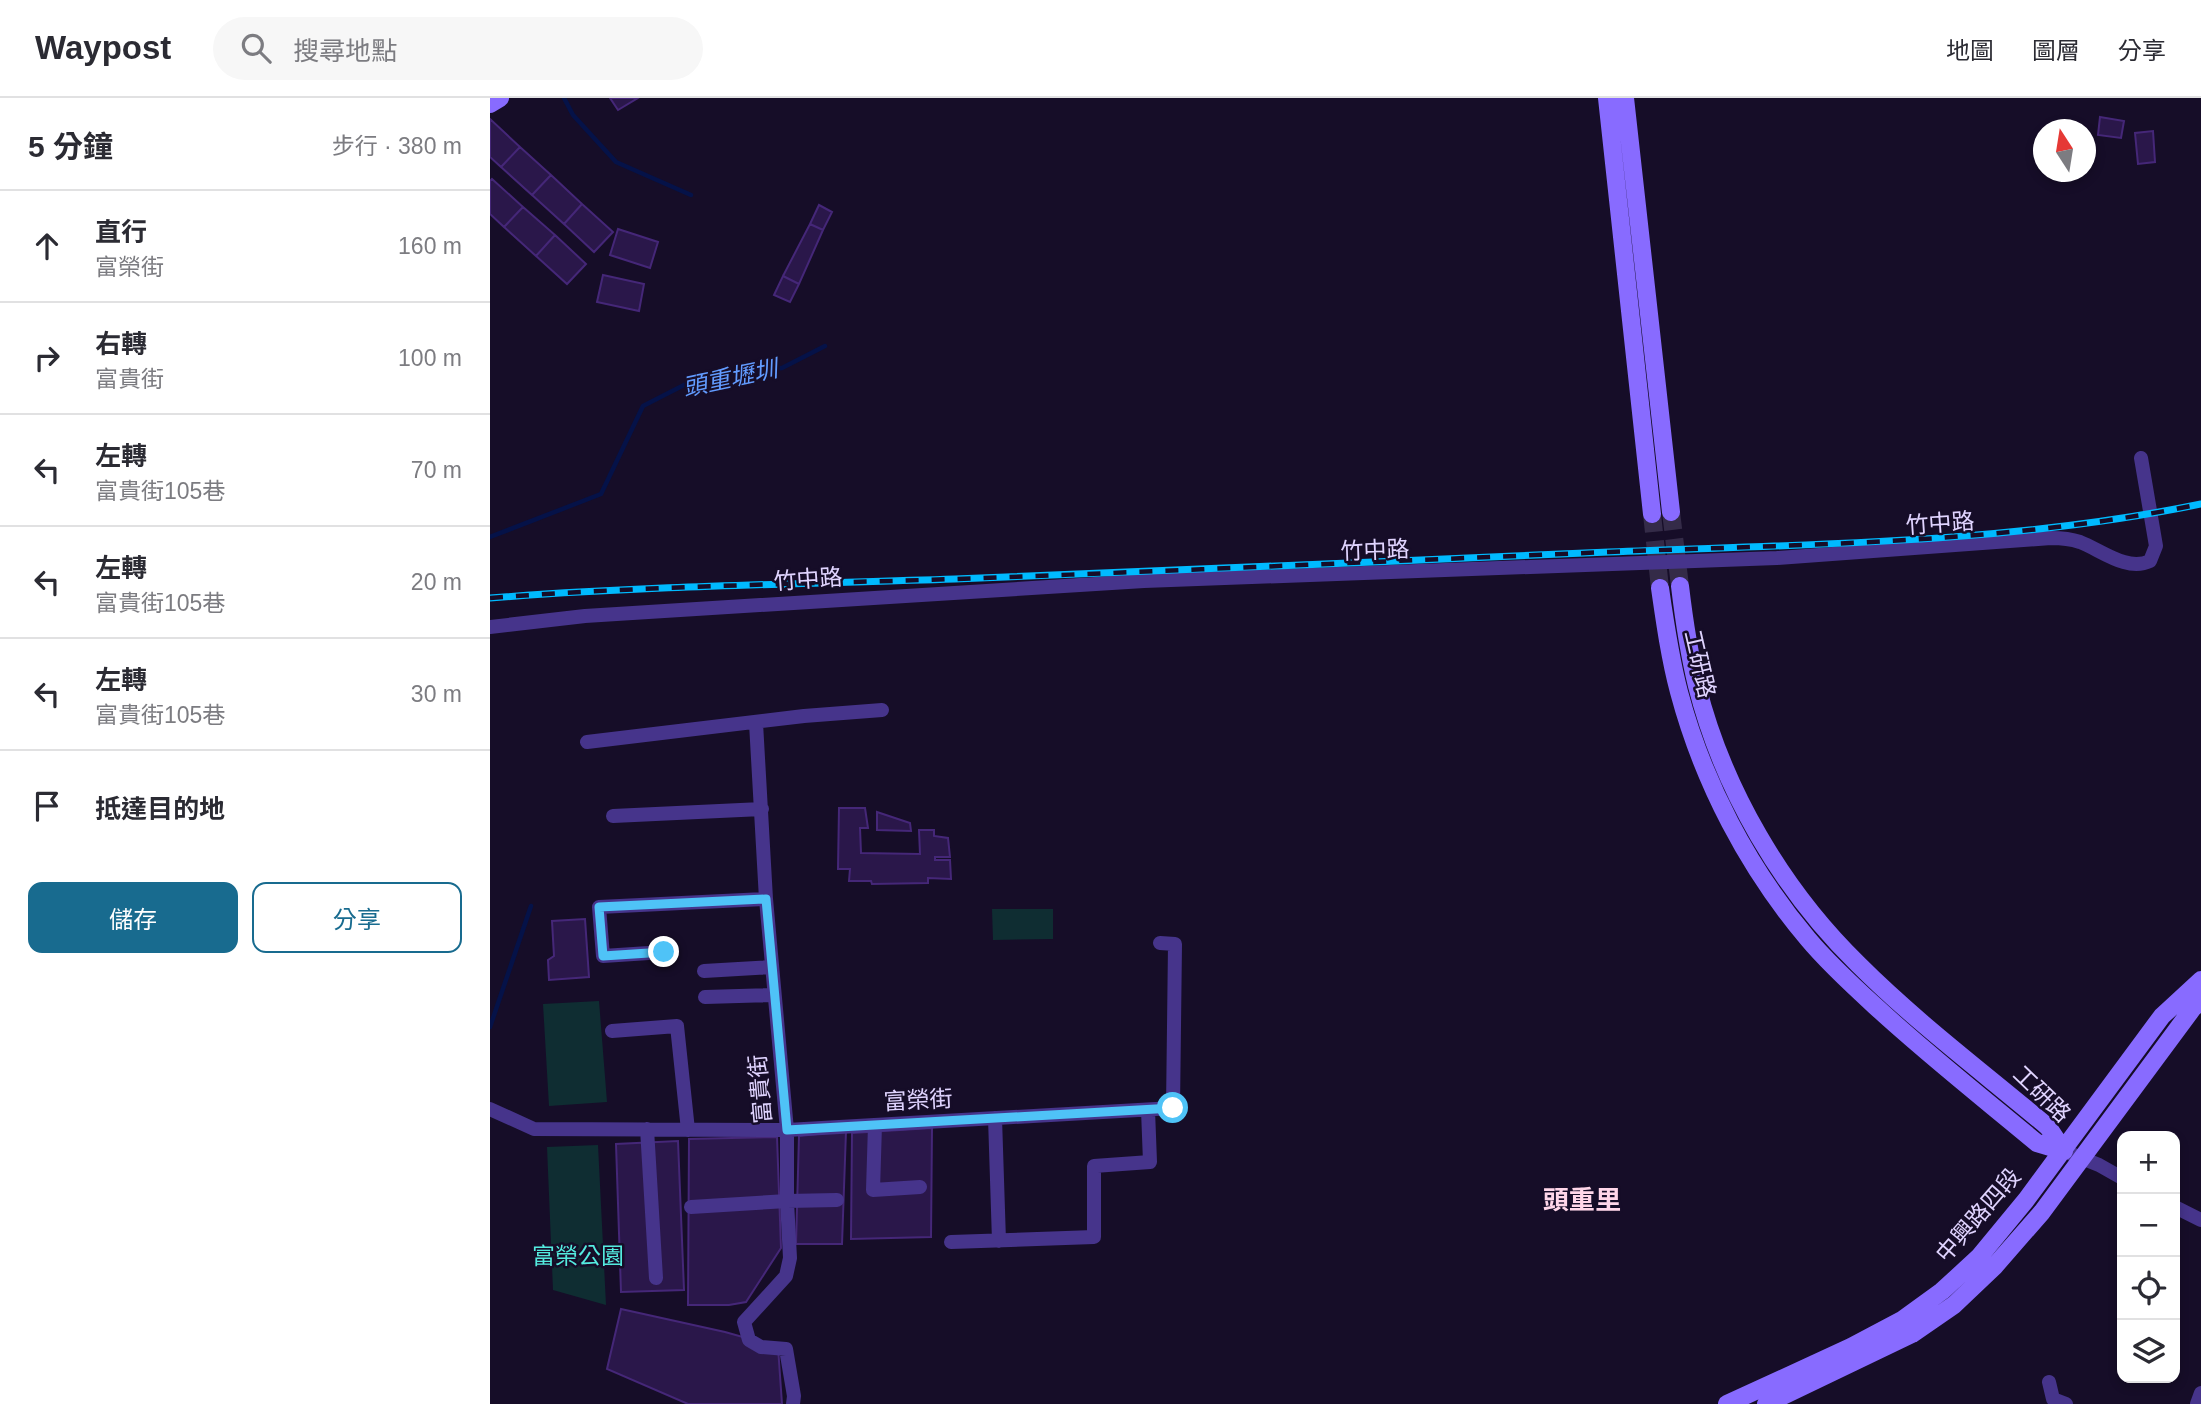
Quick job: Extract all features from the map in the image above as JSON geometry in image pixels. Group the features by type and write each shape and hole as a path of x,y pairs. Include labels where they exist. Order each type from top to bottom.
{"street":[{"path":"490,104 500,98"},
{"path":"1607,98 1652,514"},
{"path":"1625,98 1671,512"},
{"name":"竹中路","path":"490,627 585,616 1144,581 1777,558 2051,537 2078,541 2124,562 2143,565 2150,561 2156,546 2141,457"},
{"name":"工研路","path":"1680,586 1698,688 1712,732 1748,816 1780,868 1824,927 1857,963 1911,1014 2048,1127 2064,1151"},
{"name":"工研路","path":"1660,588 1679,693 1707,775 1730,824 1807,939 1843,977 1901,1030 2037,1143 2064,1151"},
{"path":"587,742 804,716 883,710"},
{"name":"富貴街","path":"756,723 766,899 787,1130 790,1258 786,1276 744,1322 749,1340 761,1347 786,1349 793,1404"},
{"path":"613,816 762,809"},
{"path":"664,952 603,956 599,907 766,899"},
{"name":"富榮街","path":"490,1109 534,1129 787,1130 1173,1108 1175,944 1160,943"},
{"path":"704,971 772,967"},
{"name":"中興路四段","path":"1727,1404 1851,1347 1902,1320 1942,1291 1979,1256 2064,1151 2088,1114 2162,1016 2201,980"},
{"path":"705,997 774,995"},
{"name":"中興路四段","path":"1766,1404 1912,1334 1954,1305 1994,1267 2029,1228 2201,1001"},
{"path":"612,1031 677,1026 688,1130"},
{"path":"951,1242 1094,1237 1094,1166 1150,1162 1149,1110"},
{"path":"995,1118 999,1241"},
{"path":"875,1125 873,1190 920,1187"},
{"path":"647,1129 656,1279"},
{"path":"2064,1151 2117,1175"},
{"path":"691,1207 838,1200"},
{"path":"2180,1210 2201,1220"},
{"path":"2049,1382 2053,1399 2066,1404"},
{"path":"2197,1404 2201,1394"}],"green space":[{"path":"992,909 1053,909 1053,939 993,940"},
{"path":"599,1001 607,1102 549,1106 543,1004"},
{"name":"富榮公園","path":"598,1145 606,1305 553,1290 547,1147"}],"building":[{"path":"610,98 638,98 618,110"},
{"path":"2100,117 2124,121 2121,138 2098,135"},
{"path":"490,119 520,147 501,167 490,157"},
{"path":"2153,131 2155,162 2138,164 2135,133"},
{"path":"520,147 551,175 532,195 501,167"},
{"path":"551,175 582,204 564,224 532,195"},
{"path":"492,179 523,207 504,227 490,214"},
{"path":"582,204 613,232 594,252 564,224"},
{"path":"819,205 832,212 823,230 810,224"},
{"path":"523,207 555,235 536,256 504,227"},
{"path":"810,224 823,230 799,284 783,276"},
{"path":"618,229 658,242 650,268 610,255"},
{"path":"555,235 586,264 567,284 536,256"},
{"path":"603,275 644,284 639,311 597,302"},
{"path":"783,276 799,284 790,302 774,295"},
{"path":"839,808 865,808 868,828 860,828 861,853 920,854 919,830 934,830 934,836 948,838 950,857 935,857 935,860 950,860 951,879 928,878 928,883 872,884 871,881 849,881 850,869 838,869"},
{"path":"877,812 910,823 911,831 877,830"},
{"path":"585,919 589,977 549,980 548,960 554,956 552,921"},
{"path":"932,1128 931,1237 851,1239 852,1133"},
{"path":"846,1131 842,1244 796,1244 799,1136"},
{"path":"777,1137 781,1248 746,1302 729,1305 688,1305 689,1139"},
{"path":"678,1141 684,1290 621,1292 616,1144"},
{"path":"621,1309 725,1332 778,1347 782,1404 688,1404 607,1369"}],"waterway":[{"name":"頭重壢圳","path":"564,98 573,115 616,162 691,195"},
{"name":"頭重壢圳","path":"490,537 601,494 643,406 684,385 726,374 782,368 825,346"},
{"name":"頭重壢圳","path":"490,1027 531,906"}],"tunnel":[{"path":"1671,512 1680,586"},
{"path":"1652,514 1660,588"}],"railway":[{"path":"490,598 664,588 1037,576 1906,540 2054,527 2201,504"}],"district":[{"name":"頭重里","path":"1582,1200"}],"route":[{"path":"664,952 603,956 599,907 766,899 787,1130 1173,1108"}]}
